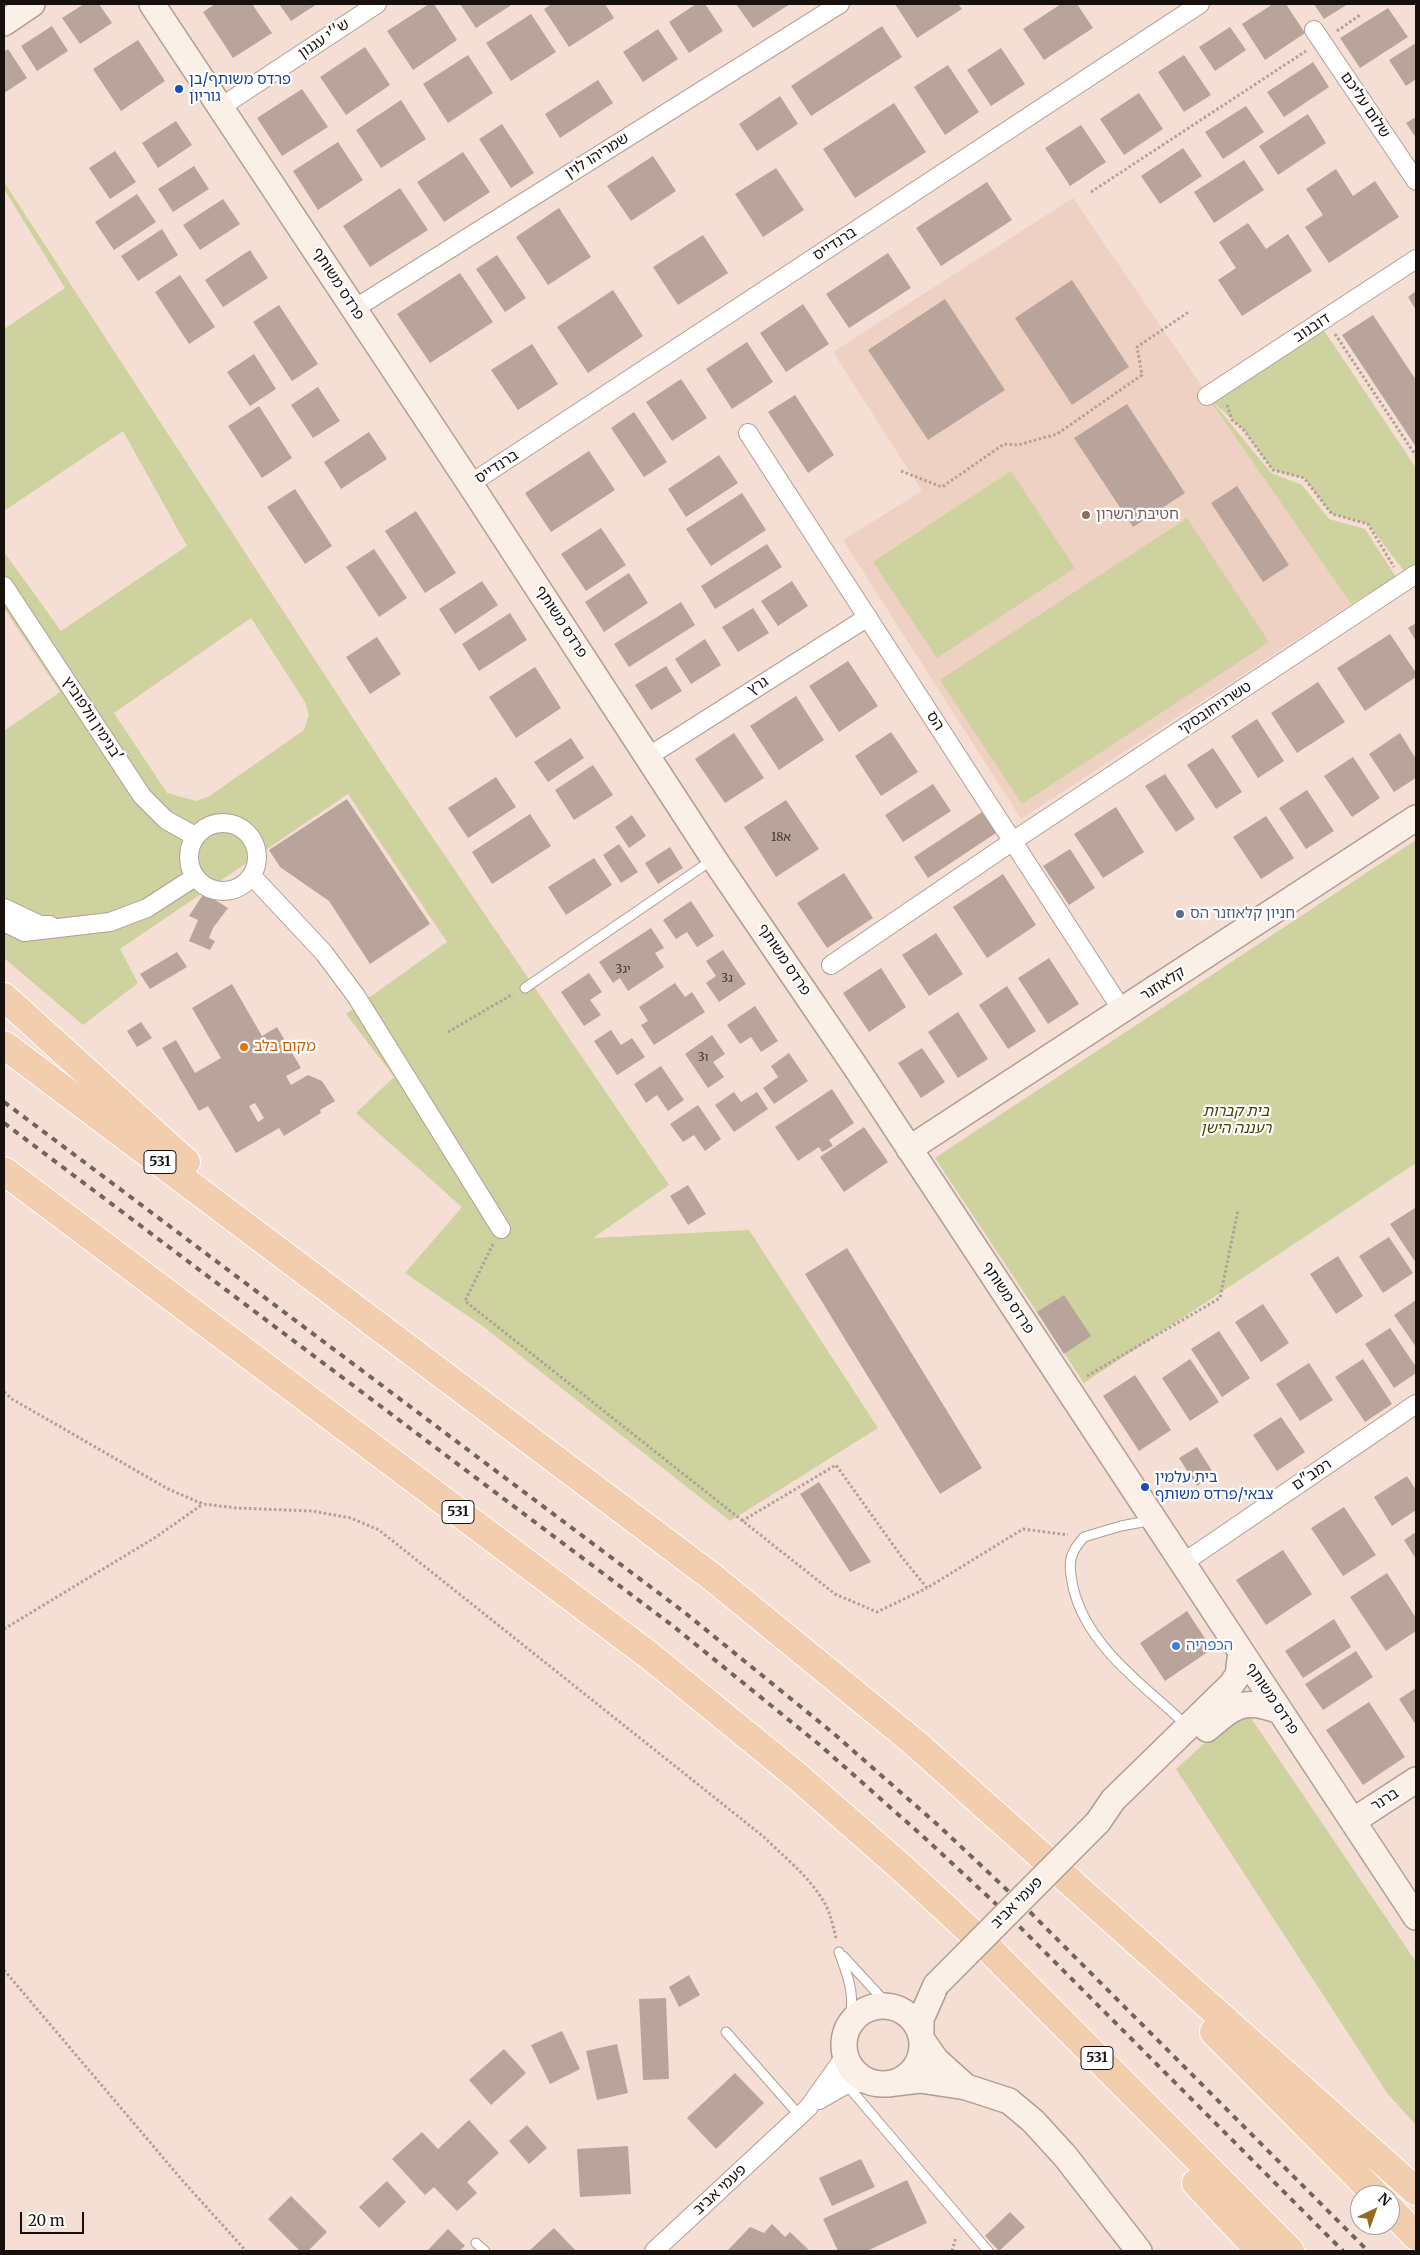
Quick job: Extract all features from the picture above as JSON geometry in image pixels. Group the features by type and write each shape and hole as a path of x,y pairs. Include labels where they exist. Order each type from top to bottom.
{"highway":[{"path":"4,997 315,1278"},
{"name":"531","path":"4,1045 712,1577 915,1742 1010,1827 1366,2185"},
{"name":"531","path":"4,1171 650,1656 797,1776 902,1868 984,1944 1290,2251"},
{"path":"4,1186 378,1452"},
{"path":"1010,1827 1416,2191"},
{"path":"902,1868 1260,2251"},
{"path":"1400,2219 1416,2236"}],"street":[{"path":"4,23 32,4"},
{"name":"פרדס משותף","path":"152,4 649,756 714,858 909,1148 1416,1916"},
{"name":"ש''י עגנון","path":"222,108 377,4"},
{"name":"שמריהו לוין","path":"354,309 840,4"},
{"name":"ברנדייס","path":"470,484 1200,4"},
{"name":"שלום עליכם","path":"1318,35 1416,181"},
{"name":"דובנוב","path":"1214,391 1416,259"},
{"name":"הס","path":"748,432 1122,1010"},
{"name":"טשרניחובסקי","path":"831,965 1013,841 1410,578"},
{"name":"בנימין וולפוביץ'","path":"4,586 142,796 166,820 195,836"},
{"name":"גרץ","path":"649,756 868,617"},
{"name":"קלאוזנר","path":"909,1148 1416,818"},
{"path":"215,823 236,825 245,831 252,840 256,851 257,862 252,876 245,884 234,890 222,892 210,890 200,883 188,864 188,853 195,836 205,827 215,823"},
{"path":"252,876 324,953 356,996 501,1229"},
{"path":"4,922 24,932 110,922 147,908 195,877"},
{"path":"4,908 40,925 68,927"},
{"name":"רמב\"ם","path":"1183,1563 1416,1404"},
{"name":"פעמי אביב","path":"848,2028 860,2014 879,2007 892,2007 936,1985 1098,1822 1113,1800 1231,1685 1238,1674 1241,1652"},
{"name":"פעמי אביב","path":"1098,1822 1119,1808 1190,1742 1233,1707 1245,1704 1258,1705 1280,1711"},
{"name":"ברנר","path":"1353,1821 1416,1780"},
{"name":"פעמי אביב","path":"654,2251 804,2112 831,2092 868,2083 896,2082 913,2071 922,2054 921,2019 936,1985"},
{"path":"892,2007 910,2017 936,2060 966,2087"},
{"path":"848,2028 845,2037 846,2055 853,2070 868,2083 920,2080 966,2087 1009,2101 1033,2121 1065,2156 1139,2251"},
{"name":"פעמי אביב","path":"804,2112 846,2055"}],"lane":[{"path":"525,988 714,858"},
{"path":"1153,1520 1084,1537 1072,1554 1070,1572 1077,1603 1093,1633 1134,1678 1188,1727"},
{"path":"839,1952 892,2007"},
{"path":"839,1952 852,1988 853,2011 848,2028"},
{"path":"726,2032 804,2112"},
{"path":"868,2083 988,2251"},
{"path":"476,2242 484,2251"}],"path":[{"path":"1091,192 1318,35 1360,16"},
{"path":"901,471 942,487 1004,444 1018,445 1056,434 1142,376 1137,347 1190,311"},
{"path":"1325,319 1416,456"},
{"path":"1214,391 1232,420 1242,429 1273,470 1304,478 1332,514 1368,524 1410,578"},
{"path":"448,1032 525,988"},
{"path":"1067,1388 1220,1298 1238,1210"},
{"path":"501,1229 465,1301 835,1594 877,1612 927,1588 1023,1529 1084,1537"},
{"path":"4,1392 12,1399 168,1490 203,1504 237,1508 312,1511 351,1518 379,1530 764,1837 817,1891 830,1914 839,1952"},
{"path":"742,1521 836,1465 901,1556 927,1588"},
{"path":"4,1629 156,1537 203,1504"},
{"path":"4,1970 182,2180 246,2251"}],"shaded area":[{"name":"חטיבת השרון","path":"1073,198 1351,604 1021,819 843,540 922,491 833,352"}],"green space":[{"path":"4,182 386,769 669,1185 593,1238 749,1230 878,1428 730,1521 484,1327 405,1273 462,1207 356,1113 394,1077 346,1014 447,942 348,794 120,949 138,983 83,1025 4,958 4,731 60,692 4,608 4,552 61,631 187,546 123,431 4,511 4,329 65,288 4,189","holes":["251,618 305,702 309,715 304,730 208,797 196,801 167,793 114,713"]},
{"path":"1319,323 1416,468 1416,563 1404,571 1368,524 1332,514 1304,478 1273,470 1243,429 1212,401 1271,473 1302,485 1329,519 1365,529 1396,577 1351,604 1207,396"},
{"path":"1011,471 1075,568 937,658 873,562"},
{"path":"1187,518 1269,642 1022,804 940,680"},
{"name":"בית קברות רעננה הישן","path":"1416,840 1416,1163 1084,1383 935,1158"},
{"path":"1249,1715 1416,1962 1416,2125 1387,2093 1176,1769 1227,1723"}],"building":[{"path":"84,4 99,4 112,23 80,44 62,18"},
{"path":"215,4 252,4 272,33 233,58 203,12"},
{"path":"279,4 317,4 291,21"},
{"path":"429,4 434,4 457,40 413,70 387,31"},
{"path":"460,4 513,4 476,28"},
{"path":"552,4 605,4 614,18 569,47 544,9"},
{"path":"696,4 705,4 723,31 689,53 669,22"},
{"path":"736,4 790,4 753,28"},
{"path":"895,4 958,4 962,9 917,38"},
{"path":"1061,4 1077,4 1093,28 1044,60 1023,29"},
{"path":"1273,4 1286,4 1305,33 1265,60 1242,24"},
{"path":"1314,4 1348,4 1324,19"},
{"path":"1388,8 1408,37 1360,68 1340,38"},
{"path":"531,14 556,52 511,81 486,43"},
{"path":"52,26 68,51 37,71 21,46"},
{"path":"882,26 902,57 811,116 791,86"},
{"path":"1230,27 1246,50 1215,71 1199,47"},
{"path":"658,29 678,59 643,82 623,52"},
{"path":"138,40 165,81 121,111 93,69"},
{"path":"1416,43 1416,79 1406,86 1389,60"},
{"path":"365,47 390,85 346,115 320,77"},
{"path":"1001,48 1025,84 991,106 967,70"},
{"path":"8,49 27,78 4,93 4,52"},
{"path":"468,55 493,93 448,123 423,84"},
{"path":"1184,55 1211,95 1184,112 1158,72"},
{"path":"1313,62 1329,87 1284,117 1267,92"},
{"path":"948,65 979,112 945,135 914,87"},
{"path":"598,80 613,103 560,138 545,114"},
{"path":"302,89 328,127 282,156 257,118"},
{"path":"1139,93 1163,129 1124,155 1100,119"},
{"path":"780,96 798,124 757,151 739,124"},
{"path":"401,100 426,139 381,168 356,130"},
{"path":"894,103 926,152 855,198 823,149"},
{"path":"1246,106 1264,132 1223,159 1205,132"},
{"path":"1308,114 1326,143 1278,175 1259,146"},
{"path":"1416,117 1416,138 1406,123"},
{"path":"176,121 192,145 158,168 142,143"},
{"path":"502,124 534,173 511,188 479,139"},
{"path":"1081,125 1106,162 1070,186 1045,148"},
{"path":"338,142 363,180 318,210 293,171"},
{"path":"1183,148 1202,176 1160,204 1141,176"},
{"path":"115,151 136,182 110,199 89,168"},
{"path":"463,152 490,192 444,222 417,182"},
{"path":"653,156 676,191 631,221 607,186"},
{"path":"1244,160 1264,190 1214,223 1194,192"},
{"path":"194,166 209,189 173,212 158,189"},
{"path":"776,168 804,210 763,237 735,194"},
{"path":"1336,169 1353,196 1375,181 1399,217 1329,263 1305,227 1323,215 1306,189"},
{"path":"987,182 1012,220 941,266 916,228"},
{"path":"400,188 428,230 370,267 343,226"},
{"path":"137,194 156,222 114,250 95,222"},
{"path":"223,199 240,224 200,250 183,225"},
{"path":"559,208 591,257 548,285 516,237"},
{"path":"1248,223 1266,249 1288,234 1312,271 1242,316 1218,280 1236,268 1219,242"},
{"path":"162,229 178,255 138,281 121,256"},
{"path":"703,235 728,273 678,305 653,267"},
{"path":"250,250 268,278 223,307 205,280"},
{"path":"888,253 911,288 849,328 826,294"},
{"path":"497,255 526,298 505,312 476,269"},
{"path":"460,273 493,322 430,363 397,314"},
{"path":"180,275 215,327 189,344 155,292"},
{"path":"1072,280 1129,367 1072,405 1015,318"},
{"path":"613,290 643,336 588,373 557,327"},
{"path":"1416,291 1416,310 1408,297"},
{"path":"945,299 1005,390 928,440 868,350"},
{"path":"803,304 829,344 786,372 760,333"},
{"path":"279,305 318,364 292,381 253,322"},
{"path":"1373,315 1416,380 1416,447 1342,335"},
{"path":"747,342 773,382 732,409 706,369"},
{"path":"532,344 558,384 518,410 491,370"},
{"path":"254,354 276,389 250,406 227,372"},
{"path":"681,379 707,418 672,441 646,402"},
{"path":"318,387 340,421 313,438 291,405"},
{"path":"795,395 834,455 808,473 768,412"},
{"path":"1127,404 1185,493 1133,527 1074,438"},
{"path":"259,406 292,458 262,478 228,426"},
{"path":"634,412 667,462 644,477 611,428"},
{"path":"369,432 387,459 341,489 324,462"},
{"path":"589,451 615,490 551,532 525,493"},
{"path":"719,455 738,483 686,517 668,489"},
{"path":"1237,486 1289,565 1263,582 1211,503"},
{"path":"295,489 332,546 305,564 267,507"},
{"path":"742,493 766,530 711,566 686,529"},
{"path":"416,511 456,573 425,593 385,531"},
{"path":"601,528 626,565 586,591 561,554"},
{"path":"767,544 782,567 715,609 701,586"},
{"path":"374,549 407,598 379,617 346,567"},
{"path":"629,573 648,603 604,632 585,602"},
{"path":"482,581 498,605 455,634 439,609"},
{"path":"792,581 808,606 778,626 761,601"},
{"path":"681,602 695,625 629,667 614,644"},
{"path":"753,608 769,633 738,652 722,627"},
{"path":"510,613 527,640 479,671 462,644"},
{"path":"1416,623 1416,641 1408,628"},
{"path":"1390,634 1416,673 1416,677 1365,711 1337,668"},
{"path":"377,637 401,674 370,694 346,657"},
{"path":"705,639 721,665 691,684 675,659"},
{"path":"848,661 878,706 839,732 809,686"},
{"path":"666,666 682,691 651,710 635,685"},
{"path":"535,667 561,708 516,738 489,697"},
{"path":"1318,682 1345,722 1297,753 1271,713"},
{"path":"796,696 824,740 779,770 750,726"},
{"path":"1257,719 1284,761 1258,778 1231,736"},
{"path":"891,732 918,772 881,796 855,756"},
{"path":"734,733 764,778 725,803 695,759"},
{"path":"1400,733 1416,759 1416,778 1394,792 1369,754"},
{"path":"571,738 584,758 548,782 534,762"},
{"path":"1213,748 1242,792 1216,809 1187,765"},
{"path":"1353,757 1380,798 1352,817 1324,776"},
{"path":"593,765 613,795 574,820 555,790"},
{"path":"1165,774 1195,819 1176,832 1145,786"},
{"path":"496,777 516,807 468,838 448,808"},
{"path":"933,784 951,811 903,842 885,815"},
{"path":"1307,790 1334,831 1306,849 1279,808"},
{"path":"347,799 430,924 370,964 329,901 280,867 269,850"},
{"path":"786,800 819,849 776,877 744,827"},
{"path":"1116,807 1144,852 1103,878 1074,834"},
{"path":"982,812 996,833 928,878 914,857"},
{"path":"530,814 551,846 492,884 472,852"},
{"path":"632,815 646,836 629,848 615,827"},
{"path":"1266,816 1294,858 1261,879 1233,837"},
{"path":"619,844 638,872 621,883 603,855"},
{"path":"670,847 683,868 658,884 645,863"},
{"path":"1070,849 1095,888 1069,905 1043,866"},
{"path":"594,858 612,885 566,915 548,887"},
{"path":"844,873 873,918 827,948 797,903"},
{"path":"1003,874 1036,925 987,958 953,907"},
{"path":"204,893 228,908 213,928 209,938 215,941 210,950 189,941 198,920 189,916"},
{"path":"691,901 714,936 697,947 687,932 676,939 663,920"},
{"path":"651,928 664,948 655,953 664,967 628,991 620,978 613,983 599,962"},
{"path":"936,933 963,974 929,996 902,955"},
{"path":"723,950 746,984 719,1002 706,983 716,976 706,961"},
{"path":"177,952 187,967 150,989 140,974"},
{"path":"1049,958 1079,1004 1048,1024 1018,978"},
{"path":"881,968 906,1007 869,1032 843,993"},
{"path":"589,973 602,992 590,1000 601,1015 584,1026 561,992"},
{"path":"675,983 685,997 692,992 705,1012 654,1045 641,1025 648,1021 639,1007"},
{"path":"232,984 262,1036 277,1027 301,1068 286,1076 291,1085 308,1075 322,1081 335,1101 320,1110 321,1113 284,1136 279,1128 236,1153 208,1106 199,1111 162,1048 176,1040 195,1073 221,1058 192,1008","holes":["255,1103 264,1118 258,1122 249,1106"]},
{"path":"1007,986 1036,1031 1008,1049 979,1005"},
{"path":"755,1006 778,1041 761,1052 751,1037 740,1044 727,1025"},
{"path":"958,1012 988,1059 958,1078 928,1032"},
{"path":"141,1022 152,1038 137,1047 127,1031"},
{"path":"611,1030 621,1045 632,1038 645,1057 617,1075 594,1041"},
{"path":"712,1035 725,1054 713,1062 724,1077 708,1088 685,1054"},
{"path":"922,1048 945,1082 921,1098 898,1063"},
{"path":"789,1053 808,1081 774,1104 763,1088 778,1077 771,1066"},
{"path":"661,1066 684,1100 668,1111 657,1095 646,1103 634,1084"},
{"path":"832,1089 854,1123 829,1140 833,1146 822,1152 819,1147 798,1161 775,1127"},
{"path":"734,1092 741,1102 757,1092 768,1109 734,1132 715,1105"},
{"path":"698,1105 721,1139 705,1151 694,1135 683,1142 670,1124"},
{"path":"864,1127 888,1162 844,1192 820,1157"},
{"path":"688,1185 706,1214 688,1225 670,1196"},
{"path":"1416,1209 1416,1263 1390,1224"},
{"path":"1389,1237 1413,1273 1383,1293 1359,1256"},
{"path":"847,1248 982,1468 940,1494 805,1274"},
{"path":"1338,1256 1363,1296 1336,1314 1310,1274"},
{"path":"1064,1295 1091,1336 1064,1354 1037,1312"},
{"path":"1416,1300 1416,1347 1394,1315"},
{"path":"1263,1304 1289,1343 1261,1362 1235,1322"},
{"path":"1390,1328 1416,1367 1416,1373 1394,1388 1365,1344"},
{"path":"1219,1331 1250,1378 1222,1397 1191,1349"},
{"path":"1190,1359 1219,1402 1190,1421 1162,1378"},
{"path":"1363,1359 1392,1404 1365,1422 1335,1377"},
{"path":"1309,1363 1333,1400 1300,1421 1276,1384"},
{"path":"1135,1375 1171,1430 1139,1451 1103,1396"},
{"path":"1281,1417 1305,1452 1277,1471 1253,1435"},
{"path":"1197,1447 1214,1474 1197,1486 1179,1458"},
{"path":"1407,1476 1416,1490 1416,1510 1392,1526 1374,1497"},
{"path":"819,1482 871,1562 850,1572 800,1494"},
{"path":"1344,1507 1376,1555 1343,1576 1311,1528"},
{"path":"1416,1532 1416,1559 1404,1540"},
{"path":"1283,1550 1312,1594 1266,1625 1236,1580"},
{"path":"1387,1573 1416,1618 1416,1631 1386,1651 1350,1597"},
{"name":"הכפריה","path":"1187,1611 1212,1649 1165,1681 1140,1643"},
{"path":"1334,1619 1351,1647 1303,1678 1285,1651"},
{"path":"1356,1651 1373,1677 1323,1710 1305,1684"},
{"path":"1416,1688 1416,1725 1399,1699"},
{"path":"1369,1702 1405,1757 1363,1785 1326,1730"},
{"path":"689,1975 700,1995 679,2007 669,1987"},
{"path":"666,1998 669,2079 643,2080 639,1999"},
{"path":"562,2031 580,2069 550,2084 531,2045"},
{"path":"617,2044 628,2093 597,2100 586,2051"},
{"path":"504,2049 526,2073 491,2105 469,2080"},
{"path":"735,2073 764,2103 716,2149 687,2118"},
{"path":"469,2120 499,2153 467,2182 477,2193 457,2211 434,2187 425,2195 392,2159 422,2132 438,2149"},
{"path":"527,2125 547,2148 529,2164 509,2141"},
{"path":"628,2146 631,2194 580,2197 577,2149"},
{"path":"861,2159 875,2187 832,2206 819,2178"},
{"path":"907,2180 927,2223 867,2251 838,2251 823,2219"},
{"path":"387,2181 406,2202 379,2228 359,2207"},
{"path":"291,2196 327,2232 308,2251 300,2251 268,2219"},
{"path":"1010,2212 1025,2227 999,2251 985,2236"},
{"path":"772,2224 785,2237 790,2232 810,2251 728,2250 750,2227 764,2233"},
{"path":"554,2228 576,2251 529,2251"},
{"path":"448,2229 465,2246 459,2251 427,2251"}],"railway":[{"path":"4,1102 684,1612 833,1733 939,1826 1022,1904 1368,2251"},
{"path":"4,1123 673,1626 821,1746 1010,1917 1343,2251"}],"place":[{"name":"פרדס משותף/בן גוריון","path":"179,89"},
{"name":"חטיבת השרון","path":"1086,515"},
{"name":"חניון קלאוזנר הס","path":"1180,914"},
{"name":"מקום בלב","path":"244,1047"},
{"name":"בית עלמין צבאי/פרדס משותף","path":"1145,1487"},
{"name":"הכפריה","path":"1176,1646"}]}
